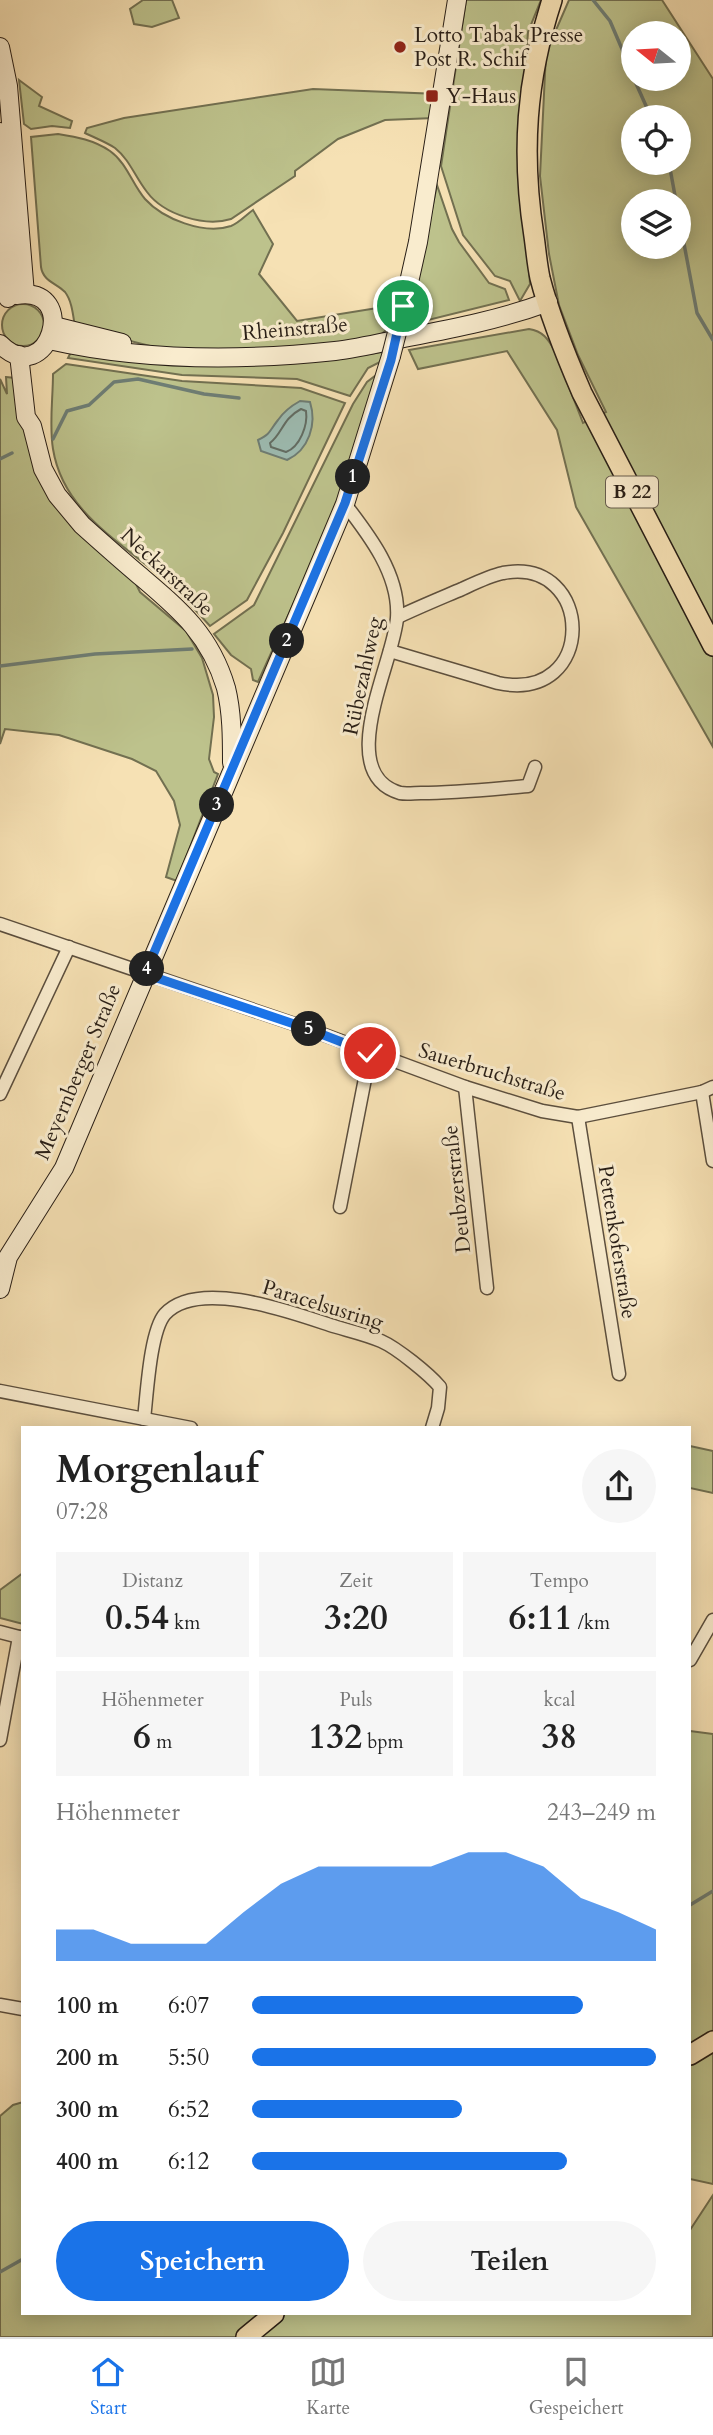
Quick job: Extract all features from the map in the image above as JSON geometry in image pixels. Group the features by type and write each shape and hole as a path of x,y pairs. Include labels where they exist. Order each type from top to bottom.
{"main road":[{"name":"B 22","path":"552,0 537,52 531,86 526,157 526,179 540,277 569,364 582,393 713,646"},
{"path":"691,2053 713,2041"},
{"path":"246,2337 273,2315"}],"street":[{"name":"Meyernberger Straße","path":"0,1289 8,1256 64,1168 345,503 391,356 418,242 457,0"},
{"path":"0,47 8,86 11,299"},
{"path":"0,68 1,56"},
{"path":"0,129 11,299"},
{"path":"0,257 6,235"},
{"path":"0,344 9,352 26,354 41,349 51,333 52,316 47,306 37,298 11,299"},
{"name":"Rheinstraße","path":"51,333 121,352 166,355 221,358 338,351 467,326 548,302"},
{"name":"Neckarstraße","path":"26,354 36,415 32,426 43,469 57,495 82,526 191,621 211,651 226,690 232,727 233,768"},
{"name":"Rübezahlweg","path":"345,503 372,539 393,588 398,617 367,736 368,758 375,774 385,785 400,793 439,793 528,786 535,767"},
{"path":"390,652 513,686 527,685 548,677 556,669 569,649 574,620 570,608 558,590 541,577 517,572 490,577 398,617"},
{"path":"226,690 244,704 261,702"},
{"name":"Sauerbruchstraße","path":"0,925 303,1027 465,1087 542,1111 578,1117 708,1090"},
{"path":"0,1094 69,947"},
{"path":"340,1207 370,1053"},
{"name":"Deubzerstraße","path":"465,1087 487,1288"},
{"path":"708,1090 713,1161"},
{"name":"Pettenkoferstraße","path":"578,1117 619,1374"},
{"name":"Paracelsusring","path":"145,1419 158,1327 163,1316 175,1306 196,1300 223,1298 263,1303 382,1341 433,1378 440,1387 433,1426"},
{"path":"0,1391 181,1426"},
{"path":"691,1658 713,1620"},
{"path":"0,1632 21,1638 0,1740"},
{"path":"0,2005 21,2009"}],"green space":[{"path":"143,0 172,0 179,18 152,27 134,24 130,9"},
{"path":"466,0 541,0 528,32 520,140 530,284 520,301 510,281 495,276 463,235 441,166"},
{"path":"569,0 662,0 676,21 621,21 621,91 691,91 691,45 713,79 713,747 576,507 557,430 507,351 418,369 409,350 534,330 545,336 555,351 583,423 606,412 578,355 559,305 549,254 540,176 546,53"},
{"path":"19,80 42,97 39,106 72,121 70,128 52,126 31,129 24,124"},
{"path":"313,89 439,94 434,118 385,120 338,139 295,171 295,176 231,219 221,221 197,220 164,207 147,192 120,153 112,146 85,133 87,128 124,118"},
{"path":"58,134 92,142 110,151 121,161 145,199 173,219 197,227 220,228 234,225 253,210 273,244 259,274 297,321 396,305 393,324 376,339 237,352 158,348 75,327 72,308 65,292 47,279 41,267 31,137"},
{"path":"437,185 459,242 489,283 505,289 509,300 408,325"},
{"path":"23,304 38,310 44,325 38,340 23,346 8,340 2,325 8,310"},
{"path":"388,351 386,359 368,368 350,396 297,379 182,375 68,358 71,352 323,361"},
{"path":"66,364 182,381 301,388 345,403 283,533 247,600 210,626 167,583 95,522 68,490 59,471 51,431 53,374"},
{"path":"384,369 339,503 258,682 253,680 251,669 231,655 214,634 254,605 353,404 367,382"},
{"path":"6,377 15,378 31,456 41,483 134,580 140,592 186,631 202,658 213,695 214,717 209,759 214,772 218,774 177,881 166,877 180,825 174,801 156,771 132,759 59,735 5,729 0,744 0,379 7,394"},
{"path":"691,1446 713,1451 713,1493 691,1488"},
{"path":"21,1574 21,1623 0,1618 0,1590"},
{"path":"691,1731 713,1734 713,2030 691,2045"},
{"path":"713,2048 713,2184 691,2179 691,2061"},
{"path":"21,2103 21,2315 263,2315 236,2337 0,2337 0,2116 13,2105"},
{"path":"713,2195 713,2337 257,2337 283,2315 691,2315 691,2228"}],"water":[{"path":"300,401 310,402 312,410 312,427 301,450 287,460 261,451 258,440 268,433 285,411"}],"waterway":[{"path":"593,0 610,21 621,47"},
{"path":"639,91 646,105"},
{"path":"671,175 674,189"},
{"path":"687,259 697,313 713,340"},
{"path":"53,439 67,411 89,405 114,382 138,379 204,394 239,398"},
{"path":"0,459 12,453"},
{"path":"0,666 95,654 192,649"},
{"path":"691,1904 713,1891"},
{"path":"0,2272 21,2260"}],"place":[{"name":"Lotto Tabak Presse Post R. Schif","path":"400,47"},
{"name":"Y-Haus","path":"432,96"}],"route":[{"path":"370,1053 303,1027 145,974 345,503 391,360 403,306"}]}
